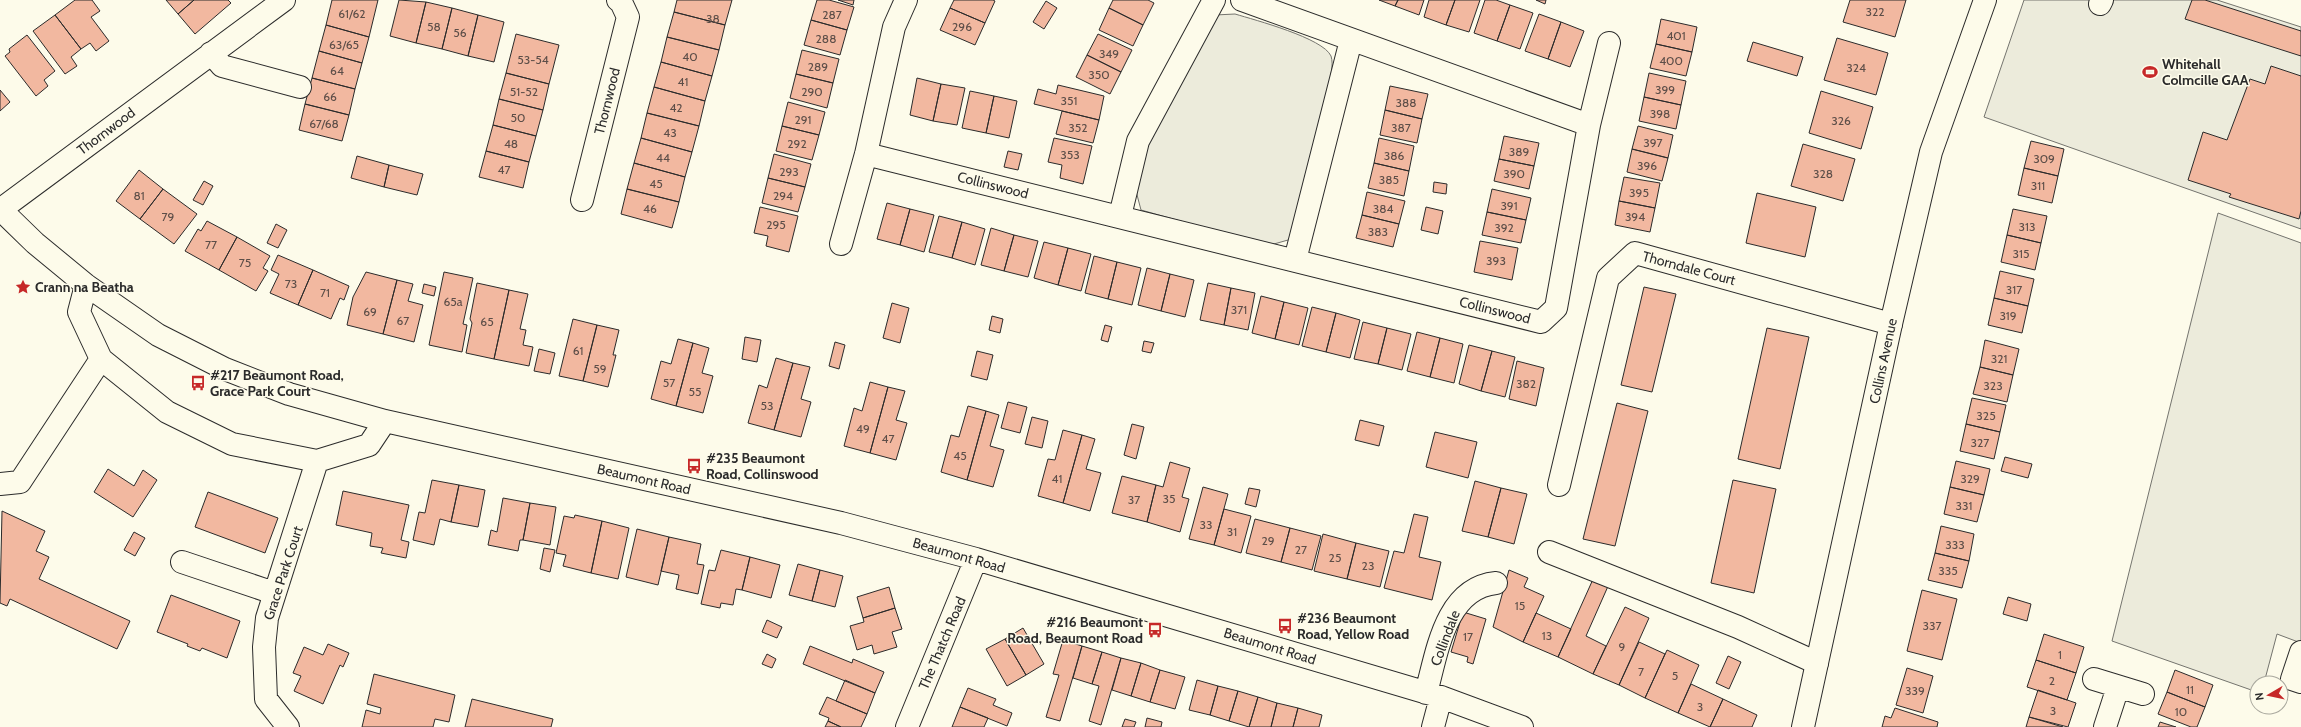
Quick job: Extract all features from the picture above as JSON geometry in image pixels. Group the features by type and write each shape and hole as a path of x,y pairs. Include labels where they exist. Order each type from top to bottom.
{"street":[{"name":"Thornwood","path":"0,210 284,0"},
{"path":"841,244 866,154 894,27 906,0"},
{"path":"1120,216 1138,141 1214,0"},
{"path":"1242,0 1589,125"},
{"name":"Collins Avenue","path":"1802,727 1891,324 1931,152 1985,0"},
{"name":"Thornwood","path":"582,200 628,17 621,1"},
{"path":"1295,260 1351,40"},
{"name":"Collinswood","path":"866,154 1541,322 1556,308 1589,125 1609,43"},
{"path":"211,53 222,66 300,87"},
{"name":"Beaumont Road","path":"0,210 35,243 86,285 158,335 225,369 289,394 385,421 841,522 976,559 1433,695 1522,727"},
{"name":"Thorndale Court","path":"1559,485 1608,278 1634,253 1891,324"},
{"path":"86,285 78,312 101,359 167,412 232,444 317,461 369,445 385,421"},
{"path":"0,484 20,482 101,359"},
{"name":"Grace Park Court","path":"288,727 266,699 264,647 267,618 317,461"},
{"path":"1550,552 1738,627 1817,663"},
{"name":"The Thatch Road","path":"907,727 976,559"},
{"path":"182,562 274,593"},
{"name":"Collindale","path":"1433,727 1433,695 1440,643 1448,620 1459,601 1482,587 1496,583"},
{"path":"2301,652 2292,679 2301,682"},
{"path":"2094,679 2143,694"},
{"path":"2106,727 2118,687"}],"shaded area":[{"name":"Whitehall Colmcille GAA","path":"2024,0 2217,0 2301,27 2301,229 1984,117"},
{"path":"1235,14 1288,30 1302,36 1325,49 1331,56 1332,60 1329,87 1295,238 1274,244 1259,243 1141,210 1136,191 1140,161 1215,15"},
{"path":"2218,213 2301,243 2301,643 2277,634 2266,675 2249,675 2249,689 2112,641"}],"building":[{"path":"75,0 92,0 100,11 91,17 109,41 96,51 90,43 81,49 55,15"},
{"path":"166,0 194,0 178,14"},
{"path":"194,0 228,0 231,3 195,34 178,14"},
{"path":"332,0 378,0 369,37 326,25"},
{"path":"399,0 426,2 416,43 390,36"},
{"path":"677,0 732,0 725,25 674,12"},
{"path":"817,0 829,0 854,7 847,30 811,20"},
{"path":"838,0 854,0 853,5"},
{"path":"954,0 995,1 985,23 950,8"},
{"path":"1113,0 1148,0 1154,3 1143,25 1109,8"},
{"path":"1379,0 1398,0 1395,6"},
{"path":"1398,0 1424,0 1419,15 1395,6"},
{"path":"1429,0 1455,0 1446,25 1424,17"},
{"path":"1455,0 1480,0 1469,32 1446,25"},
{"path":"1485,0 1496,0 1510,5 1497,41 1474,33"},
{"path":"1536,0 1546,0 1545,4"},
{"path":"1850,0 1906,0 1895,37 1843,22"},
{"path":"2192,0 2205,0 2301,31 2301,56 2185,19"},
{"path":"1046,1 1057,8 1044,29 1033,22"},
{"path":"426,2 452,8 442,49 416,43"},
{"path":"1510,5 1533,13 1520,49 1497,41"},
{"path":"452,8 478,15 468,56 442,49"},
{"path":"950,8 985,23 975,45 940,30"},
{"path":"1109,8 1143,25 1133,46 1099,30"},
{"path":"674,12 725,25 719,50 667,37"},
{"path":"1539,14 1561,22 1548,59 1525,51"},
{"path":"55,15 81,49 71,57 77,66 65,74 33,31"},
{"path":"478,15 504,22 494,62 468,56"},
{"path":"1661,19 1697,27 1692,52 1656,44"},
{"path":"811,20 847,30 840,55 804,45"},
{"path":"1561,22 1584,31 1570,67 1548,59"},
{"path":"326,25 369,37 362,63 319,51"},
{"path":"516,34 559,45 549,84 506,73"},
{"path":"1098,34 1132,50 1121,72 1087,55"},
{"path":"27,35 55,71 44,80 48,86 36,96 5,56 10,52 9,49"},
{"path":"667,37 719,50 712,76 661,62"},
{"path":"1837,38 1888,53 1876,95 1824,80"},
{"path":"1753,42 1803,57 1797,76 1747,61"},
{"path":"1656,44 1692,52 1686,76 1650,68"},
{"path":"802,50 839,59 833,83 796,74"},
{"path":"319,51 362,63 355,89 312,78"},
{"path":"1087,55 1121,72 1110,94 1076,77"},
{"path":"661,62 712,76 705,101 654,87"},
{"path":"2271,66 2301,76 2301,211 2299,219 2229,197 2231,194 2188,180 2203,132 2227,140 2250,79 2265,84"},
{"path":"506,73 549,84 543,110 499,99"},
{"path":"1649,73 1686,81 1681,105 1644,97"},
{"path":"796,74 833,83 827,108 790,98"},
{"path":"312,78 355,89 349,115 305,104"},
{"path":"917,78 941,84 933,121 910,115"},
{"path":"941,84 965,88 957,125 933,121"},
{"path":"1058,85 1104,96 1099,120 1034,104 1038,89 1056,94"},
{"path":"1390,86 1428,94 1422,119 1385,110"},
{"path":"654,87 705,101 699,126 647,113"},
{"path":"0,90 10,102 0,111"},
{"path":"970,91 994,96 986,133 962,128"},
{"path":"1821,91 1873,107 1861,149 1809,133"},
{"path":"994,96 1017,101 1009,138 986,133"},
{"path":"1644,97 1681,105 1676,129 1639,121"},
{"path":"499,99 543,110 536,136 493,125"},
{"path":"788,102 825,112 819,135 782,126"},
{"path":"305,104 349,115 342,141 299,130"},
{"path":"1385,110 1422,119 1417,143 1380,135"},
{"path":"1062,111 1099,120 1093,143 1056,134"},
{"path":"647,113 699,126 692,152 641,138"},
{"path":"493,125 536,136 529,162 486,151"},
{"path":"782,126 819,135 812,160 776,151"},
{"path":"1638,126 1673,135 1668,158 1632,149"},
{"path":"1504,136 1539,143 1534,166 1499,159"},
{"path":"641,138 692,152 685,177 634,163"},
{"path":"1054,138 1092,146 1083,184 1060,178 1062,165 1048,162"},
{"path":"1379,138 1414,146 1409,171 1374,163"},
{"path":"2031,141 2064,149 2058,176 2024,168"},
{"path":"1803,144 1855,159 1843,201 1791,186"},
{"path":"1632,149 1668,158 1662,181 1627,172"},
{"path":"486,151 529,162 523,188 479,177"},
{"path":"1008,151 1022,154 1018,170 1004,167"},
{"path":"774,154 811,164 805,187 768,178"},
{"path":"357,156 389,165 384,187 351,178"},
{"path":"1499,159 1534,166 1529,189 1494,181"},
{"path":"634,163 685,177 679,202 627,189"},
{"path":"1374,163 1409,171 1404,196 1368,188"},
{"path":"389,165 423,174 417,195 384,187"},
{"path":"2024,168 2058,176 2052,203 2018,195"},
{"path":"139,170 163,189 140,219 116,201"},
{"path":"1624,177 1660,183 1655,208 1619,201"},
{"path":"768,178 805,187 798,212 762,203"},
{"path":"204,181 213,186 203,205 193,200"},
{"path":"1434,182 1447,184 1446,194 1433,192"},
{"path":"163,189 197,214 174,244 140,219"},
{"path":"627,189 679,202 672,228 621,214"},
{"path":"1492,189 1531,198 1526,220 1487,212"},
{"path":"1367,192 1405,201 1399,224 1362,215"},
{"path":"1757,193 1816,207 1805,257 1746,243"},
{"path":"1619,201 1655,208 1650,232 1615,225"},
{"path":"887,203 910,209 900,245 877,239"},
{"path":"760,207 798,216 789,252 766,246 768,236 754,233"},
{"path":"1426,207 1443,211 1438,234 1421,230"},
{"path":"910,209 934,215 924,252 900,245"},
{"path":"2013,209 2047,216 2041,243 2007,235"},
{"path":"1487,212 1526,220 1521,243 1482,235"},
{"path":"1362,215 1399,224 1393,247 1356,238"},
{"path":"939,216 962,222 952,258 929,252"},
{"path":"207,221 237,237 219,270 185,251 198,229 201,231"},
{"path":"962,222 985,229 975,265 952,258"},
{"path":"276,224 287,230 278,248 267,243"},
{"path":"991,228 1014,235 1004,271 981,265"},
{"path":"1014,235 1038,241 1028,277 1004,271"},
{"path":"2007,235 2041,243 2035,270 2001,262"},
{"path":"237,237 270,256 263,268 268,271 256,291 219,270"},
{"path":"1480,241 1518,248 1512,280 1474,272"},
{"path":"1044,242 1068,248 1058,285 1034,278"},
{"path":"1068,248 1091,254 1081,291 1058,285"},
{"path":"278,255 313,270 298,305 270,293 279,274 271,270"},
{"path":"1094,256 1117,262 1108,299 1085,293"},
{"path":"1117,262 1141,268 1132,305 1108,299"},
{"path":"1147,268 1170,274 1161,311 1138,305"},
{"path":"313,270 349,286 344,300 340,298 331,319 298,305"},
{"path":"2000,271 2034,279 2028,306 1994,298"},
{"path":"366,272 397,280 383,334 347,325 353,297"},
{"path":"444,272 473,278 463,324 467,325 462,352 429,345"},
{"path":"1170,274 1194,280 1185,317 1161,311"},
{"path":"397,280 413,284 408,301 423,305 414,342 383,334"},
{"path":"477,283 509,290 494,359 466,353 472,323 470,319"},
{"path":"1208,283 1231,288 1224,325 1200,320"},
{"path":"424,284 436,287 434,296 422,293"},
{"path":"1644,287 1676,294 1652,392 1621,385"},
{"path":"1231,288 1255,293 1248,330 1224,325"},
{"path":"509,290 528,294 520,329 526,330 523,345 533,347 529,366 494,359"},
{"path":"1261,296 1284,302 1275,339 1252,333"},
{"path":"1994,298 2028,306 2022,333 1988,325"},
{"path":"1284,302 1308,308 1299,345 1275,339"},
{"path":"892,303 909,308 900,343 883,338"},
{"path":"1312,307 1336,313 1326,352 1302,346"},
{"path":"1336,313 1360,320 1350,358 1326,352"},
{"path":"992,316 1003,319 1000,333 989,330"},
{"path":"573,319 597,325 583,381 559,376"},
{"path":"1363,322 1387,328 1378,364 1354,359"},
{"path":"597,325 619,330 613,355 616,355 608,387 583,381"},
{"path":"1105,325 1112,327 1108,342 1101,340"},
{"path":"1387,328 1411,334 1402,370 1378,364"},
{"path":"1767,328 1809,337 1780,469 1738,459"},
{"path":"1417,332 1440,338 1430,377 1407,371"},
{"path":"745,337 761,340 757,362 742,359"},
{"path":"1440,338 1463,344 1454,383 1430,377"},
{"path":"678,339 693,343 676,406 651,399 661,361 671,364"},
{"path":"1985,340 2019,349 2013,375 1980,367"},
{"path":"1144,341 1154,343 1151,353 1142,351"},
{"path":"835,342 845,345 839,369 829,366"},
{"path":"693,343 709,348 702,373 713,376 703,413 676,406"},
{"path":"1469,345 1492,351 1481,391 1459,384"},
{"path":"539,349 555,353 550,374 534,371"},
{"path":"977,351 993,355 987,380 971,376"},
{"path":"1492,351 1515,357 1505,397 1481,391"},
{"path":"776,358 793,363 774,430 748,423 759,385 767,388"},
{"path":"1517,361 1544,368 1536,406 1509,399"},
{"path":"793,363 810,367 801,399 811,402 801,437 774,430"},
{"path":"1980,367 2013,375 2007,402 1973,394"},
{"path":"870,382 888,387 870,453 844,446 854,408 862,411"},
{"path":"888,387 905,391 896,420 907,423 896,460 870,453"},
{"path":"1972,398 2006,405 2000,432 1966,424"},
{"path":"1008,402 1027,407 1020,433 1001,428"},
{"path":"1617,403 1648,411 1615,546 1583,539"},
{"path":"968,406 986,411 967,480 941,472 951,435 959,437"},
{"path":"986,411 999,415 990,446 1004,450 993,487 967,480"},
{"path":"1032,417 1048,421 1042,448 1025,444"},
{"path":"1360,420 1384,426 1379,446 1355,440"},
{"path":"1132,424 1144,427 1136,459 1124,455"},
{"path":"1966,424 2000,432 1994,459 1960,451"},
{"path":"1063,430 1082,435 1063,503 1038,496 1048,459 1055,460"},
{"path":"1435,432 1477,442 1468,478 1426,467"},
{"path":"1082,435 1095,439 1086,469 1101,473 1090,511 1063,503"},
{"path":"2005,457 2032,464 2028,478 2001,471"},
{"path":"1956,461 1990,469 1984,495 1950,487"},
{"path":"1170,462 1190,468 1182,497 1189,499 1180,532 1147,522 1156,485 1163,487"},
{"path":"108,469 134,486 143,470 157,480 133,517 94,492"},
{"path":"1122,476 1156,485 1147,522 1112,513"},
{"path":"432,480 459,485 451,522 440,519 434,545 413,540 419,512 425,513"},
{"path":"1733,480 1776,489 1754,593 1711,583"},
{"path":"1475,481 1501,488 1488,537 1462,531"},
{"path":"459,485 485,490 478,527 451,522"},
{"path":"1203,487 1228,494 1214,545 1189,539"},
{"path":"1950,487 1984,495 1977,522 1944,514"},
{"path":"1249,488 1260,490 1256,507 1245,504"},
{"path":"1501,488 1527,494 1514,544 1488,537"},
{"path":"343,491 409,505 401,540 409,542 406,558 381,553 383,548 370,546 372,533 336,525"},
{"path":"208,492 278,518 265,553 195,527"},
{"path":"503,498 530,503 523,540 520,540 518,551 488,545 491,530 497,532"},
{"path":"530,503 556,507 550,545 523,540"},
{"path":"1224,509 1251,516 1241,553 1214,545"},
{"path":"2,511 45,531 36,551 49,557 39,579 130,621 117,649 10,599 7,606 0,603"},
{"path":"1414,514 1428,517 1419,557 1441,562 1432,600 1384,588 1394,551 1404,553"},
{"path":"575,515 602,521 591,573 563,566 566,555 556,553 564,516 574,518"},
{"path":"1255,519 1290,528 1281,562 1246,553"},
{"path":"602,521 629,528 618,579 591,573"},
{"path":"1941,526 1974,534 1969,561 1935,553"},
{"path":"1290,528 1321,536 1312,570 1281,562"},
{"path":"637,529 669,537 658,585 626,577"},
{"path":"134,532 145,538 135,556 124,550"},
{"path":"1323,534 1356,543 1347,579 1314,571"},
{"path":"669,537 701,544 697,564 704,565 698,594 676,589 679,575 661,571"},
{"path":"1356,543 1389,551 1380,587 1347,579"},
{"path":"544,548 555,550 550,572 540,569"},
{"path":"721,550 750,557 742,590 736,589 733,605 721,603 720,608 701,604 709,570 715,571"},
{"path":"1935,553 1969,561 1962,588 1928,580"},
{"path":"750,557 780,565 771,598 742,590"},
{"path":"798,564 820,570 812,601 789,595"},
{"path":"820,570 843,576 835,607 812,601"},
{"path":"1509,570 1528,578 1524,587 1544,596 1523,642 1493,627"},
{"path":"1594,577 1609,584 1586,636 1606,646 1593,674 1558,657"},
{"path":"889,587 895,608 863,618 857,597"},
{"path":"1922,590 1957,599 1942,660 1907,651"},
{"path":"171,595 240,621 227,658 202,648 200,651 187,646 188,644 157,632"},
{"path":"2008,597 2031,604 2027,621 2003,614"},
{"path":"1625,607 1649,618 1619,685 1593,674"},
{"path":"895,608 902,629 892,632 897,647 874,654 872,645 857,650 850,626 864,622 863,618"},
{"path":"1463,612 1486,619 1473,664 1467,662 1468,657 1451,652"},
{"path":"1536,613 1571,629 1558,657 1523,642"},
{"path":"767,620 782,627 777,638 762,632"},
{"path":"1023,628 1044,664 1026,675 1005,639"},
{"path":"2044,634 2084,647 2076,673 2036,660"},
{"path":"1005,639 1026,675 1007,686 986,649"},
{"path":"1063,640 1082,646 1060,721 1046,717 1059,675 1053,674"},
{"path":"1639,642 1665,654 1645,698 1619,685"},
{"path":"328,644 349,653 343,667 340,665 323,704 294,691 301,676 293,673 304,647 323,655"},
{"path":"810,646 852,663 853,659 884,672 875,693 803,664"},
{"path":"1082,646 1102,652 1092,684 1073,678"},
{"path":"1667,650 1699,665 1678,713 1645,698"},
{"path":"1102,652 1121,658 1101,725 1089,721 1099,686 1092,684"},
{"path":"767,654 776,659 772,668 762,664"},
{"path":"1728,656 1741,662 1729,689 1716,683"},
{"path":"1121,658 1141,663 1131,696 1112,690"},
{"path":"2036,660 2076,673 2067,700 2027,687"},
{"path":"1141,663 1160,670 1150,702 1131,696"},
{"path":"1907,668 1933,676 1923,713 1896,705"},
{"path":"1160,670 1185,677 1175,709 1150,702"},
{"path":"2175,670 2213,685 2205,707 2167,692"},
{"path":"374,674 455,695 449,722 435,719 433,727 362,727 366,710 380,714 381,708 367,704"},
{"path":"845,680 875,693 867,714 836,701"},
{"path":"1197,680 1218,686 1210,715 1189,710"},
{"path":"1691,684 1723,699 1710,727 1678,713"},
{"path":"1218,686 1238,691 1229,721 1210,715"},
{"path":"968,688 996,699 993,705 1012,713 1007,726 960,707"},
{"path":"2038,690 2076,703 2068,727 2029,717"},
{"path":"1238,691 1258,697 1249,727 1229,721"},
{"path":"2167,692 2205,707 2197,727 2191,727 2158,714"},
{"path":"827,697 867,714 861,727 841,727 828,721 829,718 819,714"},
{"path":"1258,697 1277,703 1271,727 1249,727"},
{"path":"472,699 553,719 551,727 465,727"},
{"path":"1723,699 1757,715 1752,727 1710,727"},
{"path":"1277,703 1298,708 1293,727 1271,727"},
{"path":"960,707 988,718 984,727 952,727"},
{"path":"1298,708 1322,715 1319,727 1293,727"},
{"path":"1895,708 1938,722 1937,727 1882,727 1885,716 1891,718"},
{"path":"2029,717 2063,727 2026,727"},
{"path":"1147,718 1162,722 1161,727 1145,727"},
{"path":"1125,719 1136,722 1134,727 1122,727"},
{"path":"828,721 841,727 825,727"},
{"path":"2160,722 2176,727 2158,727"}],"place":[{"name":"Whitehall Colmcille GAA","path":"2150,72"},
{"name":"Crann na Beatha","path":"23,287"},
{"name":"#217 Beaumont Road, Grace Park Court","path":"198,383"},
{"name":"#235 Beaumont Road, Collinswood","path":"694,466"},
{"name":"#236 Beaumont Road, Yellow Road","path":"1285,626"},
{"name":"#216 Beaumont Road, Beaumont Road","path":"1155,630"}]}
